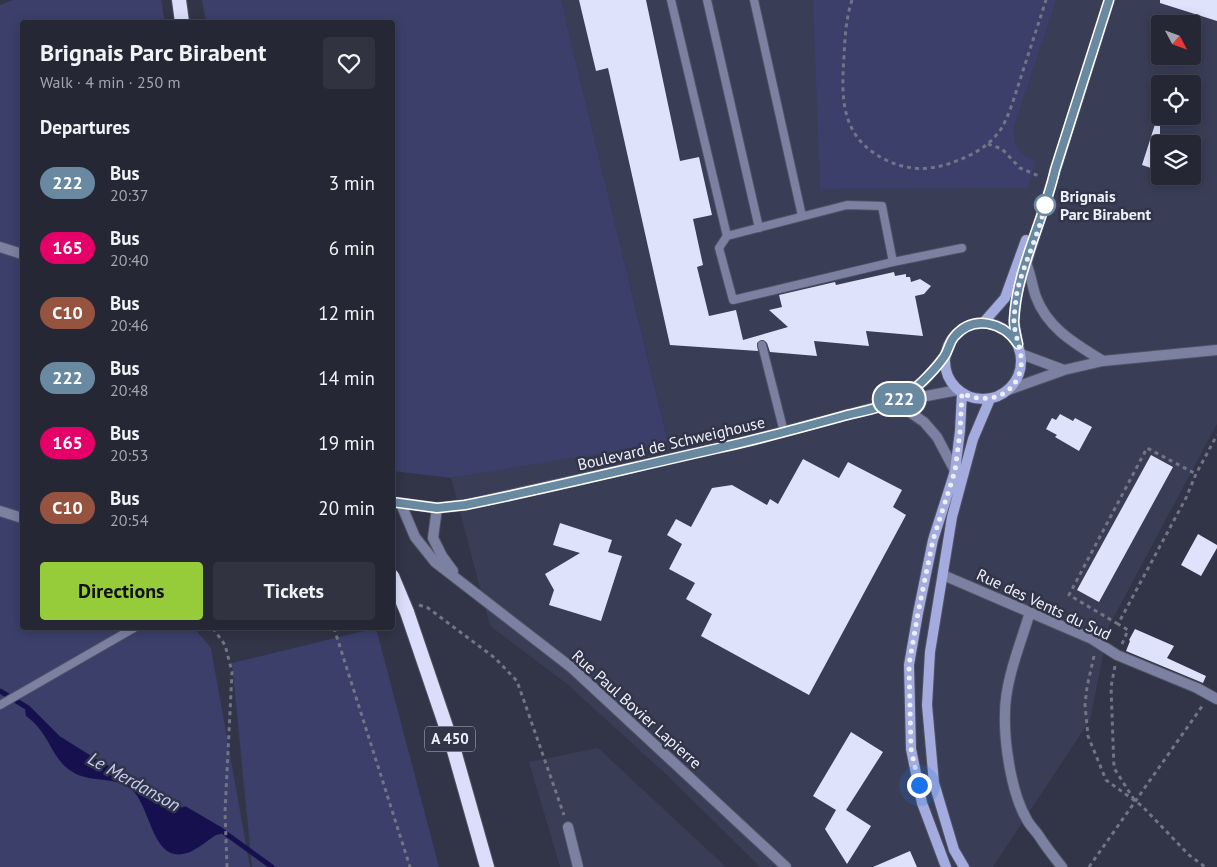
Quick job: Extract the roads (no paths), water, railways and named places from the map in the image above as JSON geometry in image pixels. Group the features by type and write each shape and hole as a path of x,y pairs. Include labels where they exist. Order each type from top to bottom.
{"highway":[{"path":"179,0 182,20"},
{"name":"A 450","path":"395,581 409,607 453,747 487,867"}],"main road":[{"path":"1018,344 1004,328 994,324 973,324 955,336 949,345 946,355 947,374 960,392 980,399 1000,396 1017,380 1021,368 1021,354 1014,322 1017,292 1110,0"},
{"path":"984,323 1005,298 1044,189 1055,170"},
{"path":"946,867 922,803 911,749 909,665 933,540 955,471 960,432 960,392"},
{"path":"964,867 954,850 934,783 927,705 930,652 952,517 971,447 990,399"}],"street":[{"path":"0,246 20,253"},
{"path":"1026,263 1036,298 1053,325 1067,339 1103,360"},
{"path":"1008,390 1064,370 1103,360 1217,350"},
{"path":"1021,354 1064,370"},
{"name":"Boulevard de Schweighouse","path":"896,402 924,381 946,355"},
{"name":"Boulevard de Schweighouse","path":"397,503 437,508 465,505 784,432 896,402 960,392"},
{"path":"896,402 924,422 937,437 955,471"},
{"name":"Rue Paul Bovier Lapierre","path":"397,503 415,537 435,562 572,668 786,867"},
{"name":"Rue Paul Bovier Lapierre","path":"437,508 433,538 442,556 461,582"},
{"path":"0,510 20,517"},
{"name":"Rue des Vents du Sud","path":"944,575 1092,639 1117,655 1197,688 1213,698"},
{"path":"1030,612 1009,683 1005,712 1007,743 1013,785 1026,818 1040,837 1042,843 1062,867"},
{"path":"568,827 578,867"}],"lane":[{"path":"671,0 727,236"},
{"path":"707,0 759,228"},
{"path":"754,0 802,216"},
{"path":"893,262 882,206 847,205 802,216 727,236 719,248 733,300 893,262 962,248"},
{"path":"762,345 784,432"},
{"path":"0,705 131,630"}],"water":[{"path":"28,708 58,738 98,763 159,794 221,830 221,834 216,835 190,852 177,854 168,851 160,844 139,798 132,790 125,785 78,775 71,771 56,756 35,723 26,716 25,710"}],"waterway":[{"name":"Le Merdanson","path":"0,691 28,708 58,738 98,763 164,798"},
{"name":"Le Merdanson","path":"185,809 221,830 272,867"}],"place":[{"name":"Brignais Parc Birabent","path":"1045,205"}]}
